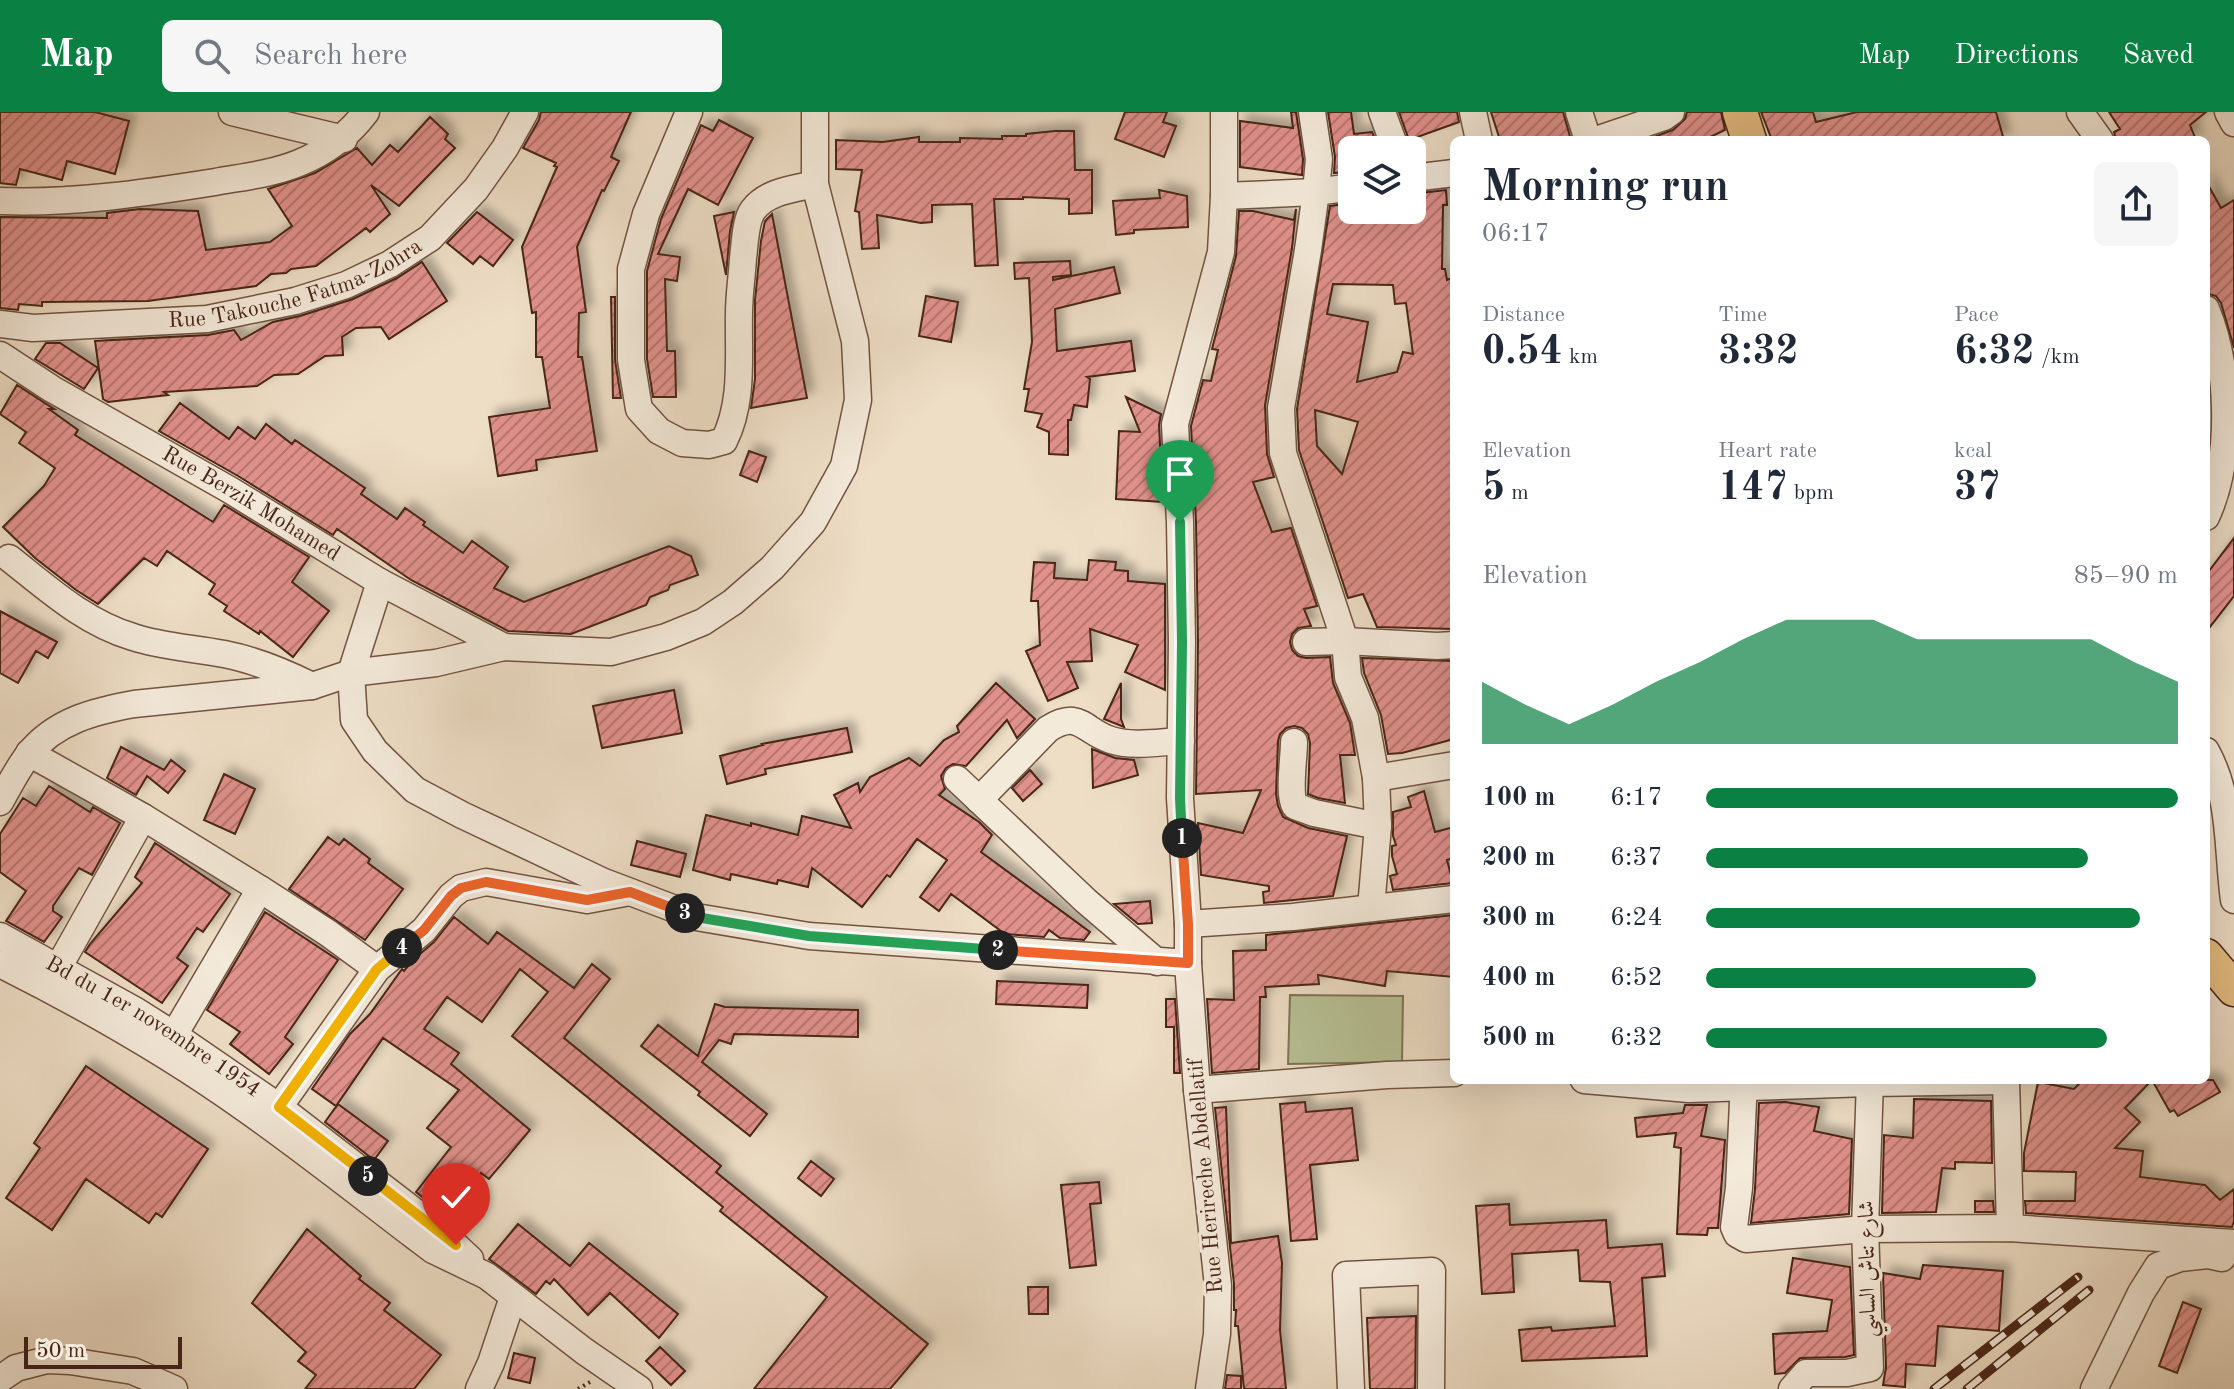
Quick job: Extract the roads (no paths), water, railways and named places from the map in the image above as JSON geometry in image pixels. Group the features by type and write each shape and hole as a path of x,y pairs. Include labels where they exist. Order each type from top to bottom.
{"main road":[{"path":"1740,112 1748,136"},
{"path":"2210,961 2234,989"}],"street":[{"path":"232,112 344,139"},
{"path":"0,201 95,197 175,189 257,175 297,164 344,139 366,112"},
{"name":"Rue Takouche Fatma-Zohra","path":"0,324 33,328 207,319 295,301 346,285 390,264 430,238 476,189 505,148 525,112"},
{"path":"689,112 646,214 631,269 634,388 639,409 659,431 682,443 709,445 724,441 732,425 738,398 739,307 751,212 776,193 815,184"},
{"path":"0,802 29,753 49,734 67,723 109,708 312,686 351,673 436,663 504,647 611,652 666,637 703,622 733,602 772,568 813,522 844,466 858,400 855,341 815,184 815,112"},
{"name":"Rue Herireche Abdellatif","path":"1209,1389 1217,1334 1218,1286 1197,1090 1188,963 1180,798 1180,522 1175,424 1221,252 1224,112"},
{"path":"1312,112 1319,159 1281,408 1283,453 1345,641 1348,677 1365,718 1376,778 1378,826 1371,908"},
{"path":"1382,112 1391,136"},
{"path":"1473,112 1478,136"},
{"path":"1579,112 1587,136"},
{"path":"2080,112 2097,136"},
{"path":"2228,112 2234,123"},
{"path":"1610,136 1668,120"},
{"path":"1426,176 1450,173"},
{"path":"1224,196 1338,189"},
{"path":"2210,319 2220,353 2224,441 2218,487 2210,507"},
{"name":"Rue Berzik Mohamed","path":"0,355 52,389 230,490 380,582 504,647"},
{"path":"9,558 74,610 106,627 158,644 254,662 312,686"},
{"path":"380,582 351,673 354,720 375,751 415,790 474,821 604,882 696,917 809,936 1188,963"},
{"path":"1306,642 1450,645"},
{"path":"979,800 1048,729 1061,721 1074,719 1111,740 1136,743 1181,741"},
{"path":"1294,742 1290,796 1295,806 1378,826"},
{"path":"29,753 143,817 260,889 377,969"},
{"path":"2210,758 2217,770 2226,807 2234,900"},
{"path":"1376,778 1450,766"},
{"path":"957,779 1086,901 1157,962"},
{"path":"58,968 143,817"},
{"path":"279,1107 377,969 424,930 461,888 486,882 587,900 630,892"},
{"path":"174,1035 260,889"},
{"path":"1188,924 1293,917 1450,899"},
{"name":"Bd du 1er novembre 1954","path":"0,936 136,1011 279,1107 441,1232 487,1276"},
{"path":"0,964 81,1005 140,1040 262,1120 433,1250 487,1276 639,1389"},
{"path":"1197,1090 1450,1073"},
{"path":"1744,1084 1734,1227 1737,1234 1746,1239 1865,1229 2010,1228 2234,1243"},
{"name":"شارع نتاش الساسي","path":"1792,1389 1806,1373 1847,1373 1872,1381 1865,1229 1870,1084"},
{"path":"2006,1084 2010,1228"},
{"path":"2094,1389 2141,1293 2158,1266 2180,1258 2208,1255 2234,1260"},
{"path":"1351,1389 1346,1275 1432,1271 1431,1389"},
{"path":"479,1389 513,1297"},
{"path":"584,1351 609,1389"},
{"path":"0,1379 16,1368 47,1360 133,1371 174,1389"}],"railway":[{"path":"1934,1389 2078,1277"},
{"path":"1967,1389 2089,1290"}]}
